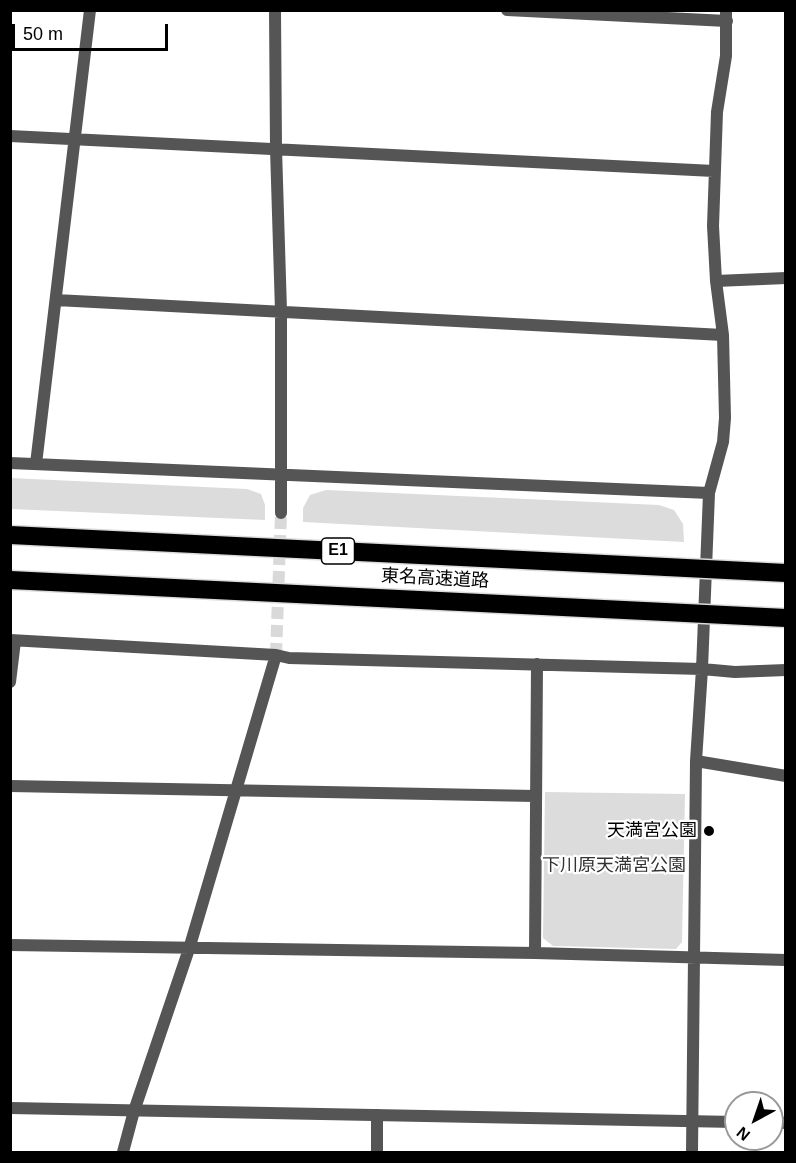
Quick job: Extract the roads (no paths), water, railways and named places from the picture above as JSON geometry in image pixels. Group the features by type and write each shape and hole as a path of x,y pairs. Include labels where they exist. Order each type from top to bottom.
{"highway":[{"name":"東名高速道路","path":"10,535 786,573"},
{"name":"東名高速道路","path":"10,580 786,618"}],"street":[{"path":"36,464 90,10"},
{"path":"275,10 281,311 281,513"},
{"path":"507,10 727,16 726,56 717,112 713,226 716,281 723,334 725,418 720,453 709,493 696,760 692,1152"},
{"path":"10,136 714,171"},
{"path":"716,281 786,278"},
{"path":"56,300 723,334"},
{"path":"10,463 709,493"},
{"path":"10,682 13,640 276,655 289,658 702,669 735,672 786,670"},
{"path":"123,1152 134,1111 189,949 276,655"},
{"path":"535,953 537,664"},
{"path":"696,760 786,776"},
{"path":"10,786 535,796"},
{"path":"10,945 535,953 786,960"},
{"path":"10,1108 724,1122"},
{"path":"377,1115 377,1152"}],"tunnel":[{"path":"276,655 281,513"}],"place":[{"name":"天満宮公園","path":"709,831"}],"park label":[{"name":"下川原天満宮公園","path":"614,866"}]}
